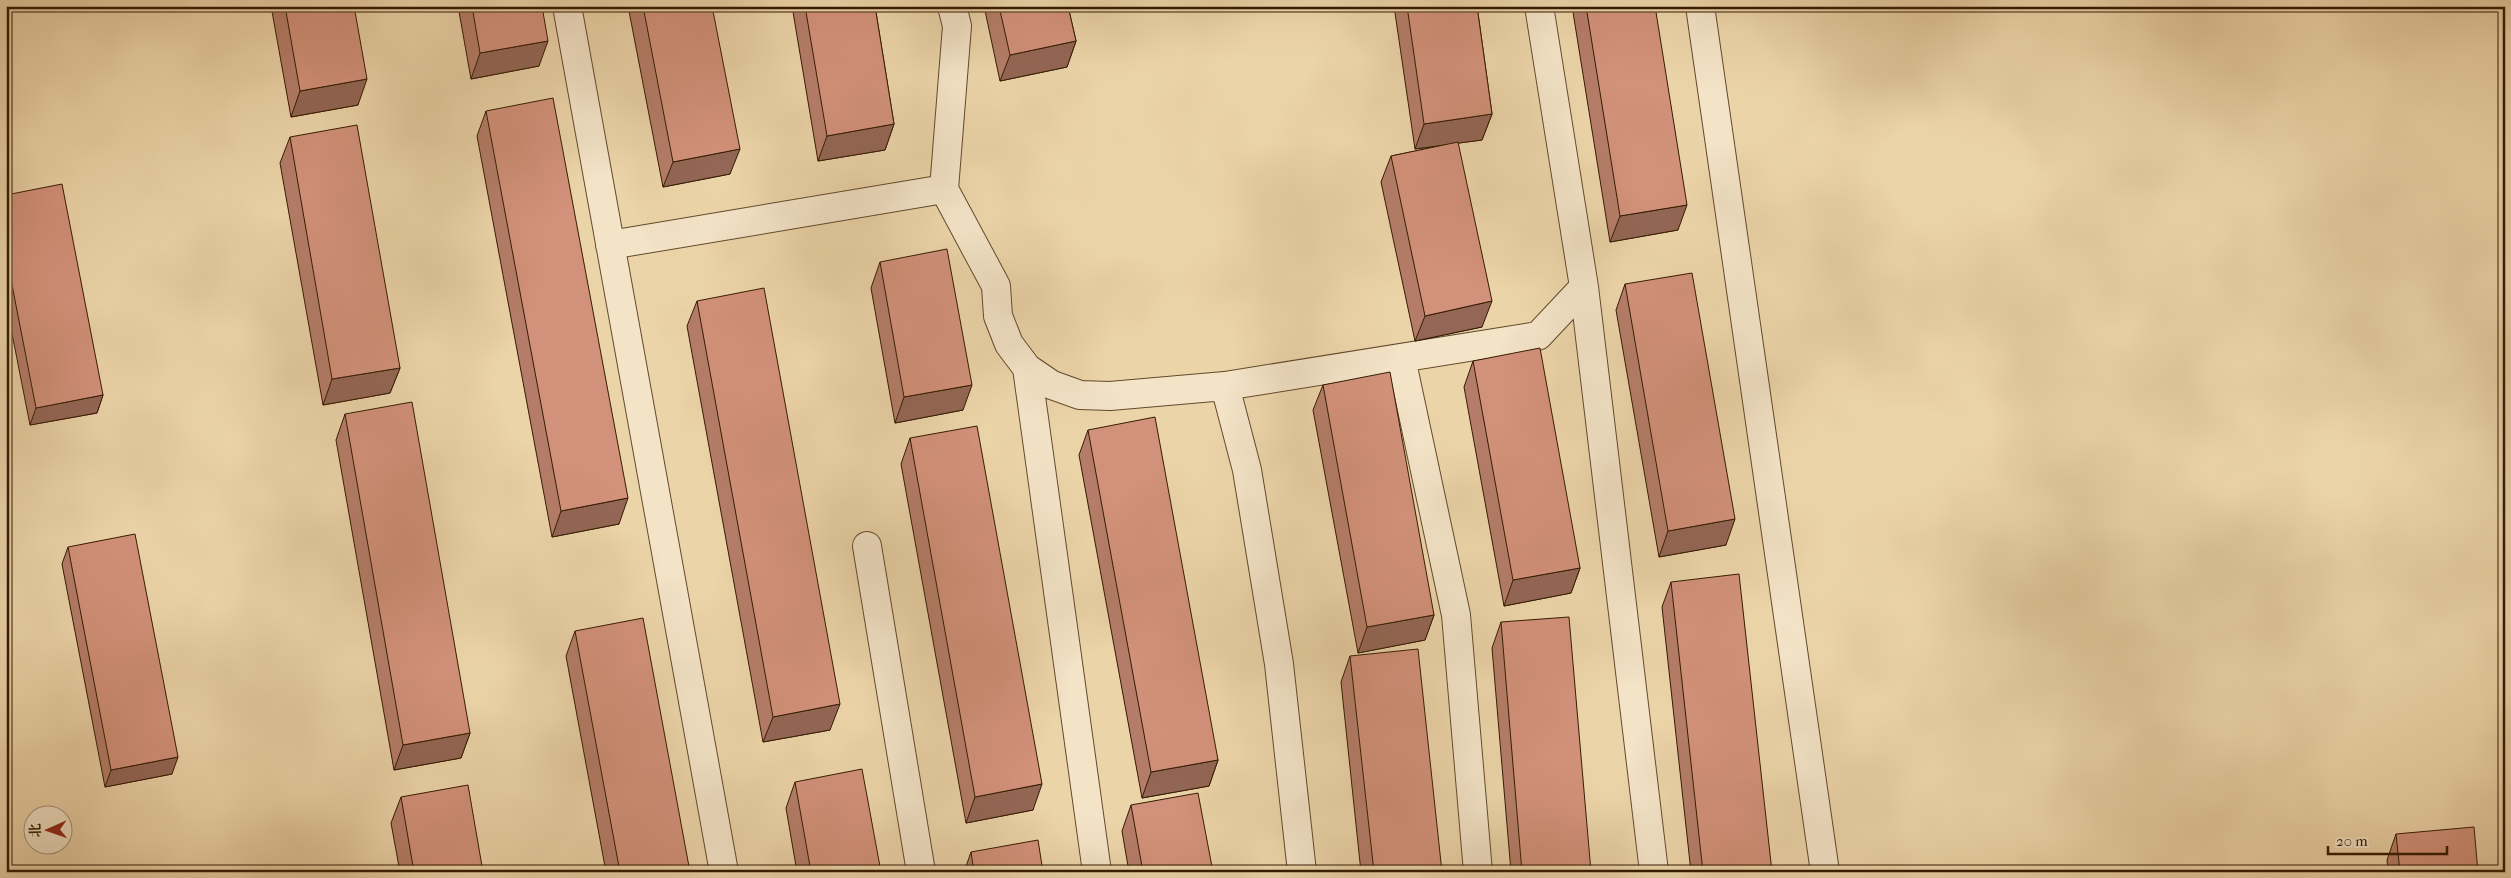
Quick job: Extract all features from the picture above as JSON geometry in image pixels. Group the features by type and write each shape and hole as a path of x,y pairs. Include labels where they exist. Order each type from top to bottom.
{"street":[{"path":"567,6 724,872"},
{"path":"952,6 957,26 944,189 996,286 998,316 1009,344 1028,368 1052,385 1080,395 1110,396 1224,386 1538,336 1584,287"},
{"path":"1539,6 1584,287 1654,872"},
{"path":"1700,6 1825,872"},
{"path":"610,245 944,189"},
{"path":"1401,358 1456,615 1478,872"},
{"path":"1028,368 1097,872"},
{"path":"1224,386 1247,470 1277,655 1302,872"},
{"path":"867,546 921,872"}],"building":[{"path":"285,6 354,6 367,79 300,91"},
{"path":"472,6 542,6 548,41 480,53"},
{"path":"643,6 712,6 740,149 673,162"},
{"path":"805,6 875,6 894,124 827,136"},
{"path":"999,6 1068,6 1076,41 1010,55"},
{"path":"1407,6 1477,6 1492,114 1424,124"},
{"path":"1586,6 1655,6 1687,205 1620,216"},
{"path":"553,98 628,498 561,511 486,111"},
{"path":"357,125 400,368 332,379 290,137"},
{"path":"1458,142 1492,301 1425,316 1391,156"},
{"path":"62,184 103,395 36,408 6,254 6,195"},
{"path":"947,249 972,385 904,397 880,262"},
{"path":"1692,273 1735,519 1668,531 1625,284"},
{"path":"764,288 840,704 773,717 697,301"},
{"path":"1540,348 1580,568 1513,580 1473,361"},
{"path":"1390,372 1434,615 1367,627 1323,385"},
{"path":"412,402 470,733 403,745 345,414"},
{"path":"1155,417 1218,760 1151,772 1088,430"},
{"path":"977,426 1042,784 975,797 910,438"},
{"path":"135,534 178,757 111,770 68,547"},
{"path":"1739,574 1772,872 1703,872 1671,582"},
{"path":"1569,617 1591,872 1522,872 1501,622"},
{"path":"643,618 690,872 620,872 575,631"},
{"path":"1418,649 1442,872 1374,872 1350,656"},
{"path":"862,769 881,872 811,872 795,782"},
{"path":"468,785 483,872 414,872 401,797"},
{"path":"1198,793 1213,872 1143,872 1131,805"},
{"path":"2474,827 2478,872 2400,872 2396,834"},
{"path":"1038,840 1043,872 974,872 971,852"},
{"path":"2293,868 2293,872 2246,872"}]}
